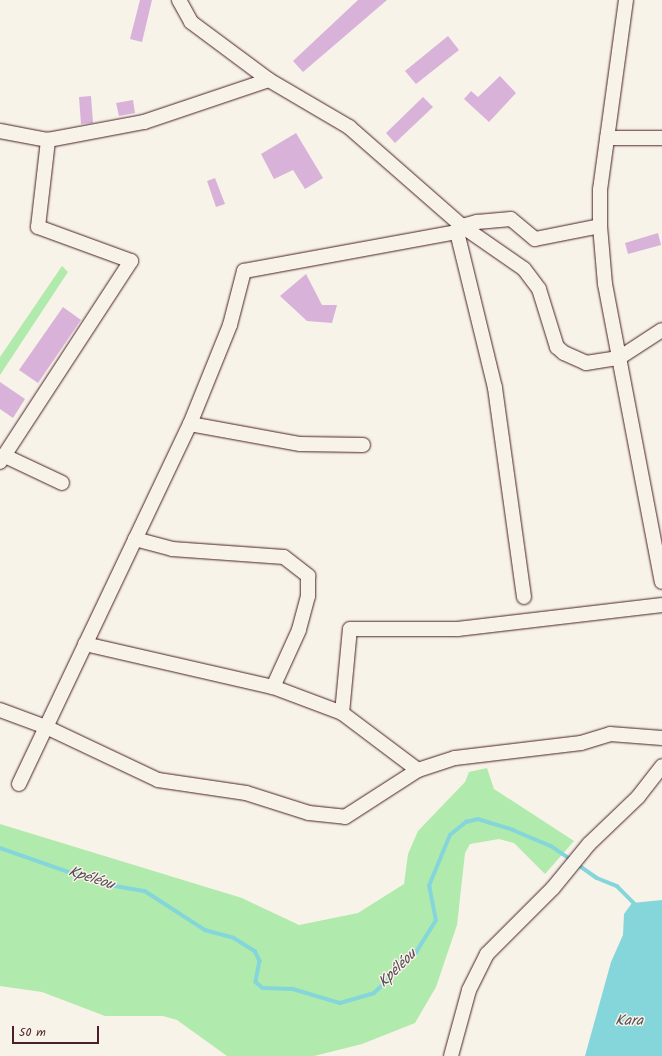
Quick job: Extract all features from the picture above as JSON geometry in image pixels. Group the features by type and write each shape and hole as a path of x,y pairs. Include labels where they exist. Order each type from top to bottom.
{"street":[{"path":"178,0 191,22 269,80 349,127 460,229 506,254 534,282 557,347 564,354 586,364 619,358 662,330"},
{"path":"626,0 600,189 600,226 605,284 619,358 656,520 662,582"},
{"path":"0,131 48,140 144,122 269,80"},
{"path":"607,138 662,138"},
{"path":"48,140 38,227 131,261 2,459 62,483"},
{"path":"19,784 190,424 230,325 244,271 511,219 534,239 600,226"},
{"path":"460,229 495,388 524,597"},
{"path":"190,424 300,444 362,445"},
{"path":"135,539 172,549 284,557 308,576 308,596 299,630 273,687"},
{"path":"342,713 350,628 458,629 662,605"},
{"path":"85,644 273,687 342,713 418,770"},
{"path":"0,710 46,727 158,780 246,793 309,813 345,817 418,770 455,758 580,744 610,734 662,738"},
{"path":"451,1056 468,990 487,954 553,888 589,844 638,798 662,766"}],"green space":[{"path":"62,266 68,272 0,375 0,357"},
{"path":"487,768 494,789 574,841 545,874 514,843 499,839 470,844 465,853 457,925 436,987 415,1023 362,1044 314,1056 227,1056 177,1020 163,1016 105,1016 42,992 0,986 0,824 242,898 299,925 358,913 404,884 408,854 418,831 465,782 469,772"}],"water":[{"name":"Kara","path":"662,900 662,1056 585,1056 611,962 623,935 624,914 632,903"}],"building":[{"path":"140,0 152,0 142,42 130,39"},
{"path":"358,0 387,0 303,72 293,61"},
{"path":"448,36 459,50 416,84 405,71"},
{"path":"500,76 516,93 489,122 464,99 471,91 478,97"},
{"path":"91,96 93,123 81,124 79,97"},
{"path":"423,97 433,107 395,143 386,133"},
{"path":"133,100 135,113 119,116 116,103"},
{"path":"296,133 323,178 305,189 293,170 274,179 261,154"},
{"path":"215,178 225,204 216,207 207,181"},
{"path":"658,233 661,245 628,254 625,243"},
{"path":"306,274 322,305 337,305 332,323 307,321 280,296"},
{"path":"63,307 81,320 38,383 19,370"},
{"path":"0,382 25,399 13,418 0,409"}],"waterway":[{"name":"Kpéléou","path":"0,848 103,884 145,891 205,930 234,938 255,951 260,961 256,982 263,988 293,989 340,1003 374,993 415,954 436,921 429,886 450,835 466,822 478,819 513,830 551,846 572,860"},
{"name":"Kpéléou","path":"577,864 597,878 617,886 636,905"}]}
